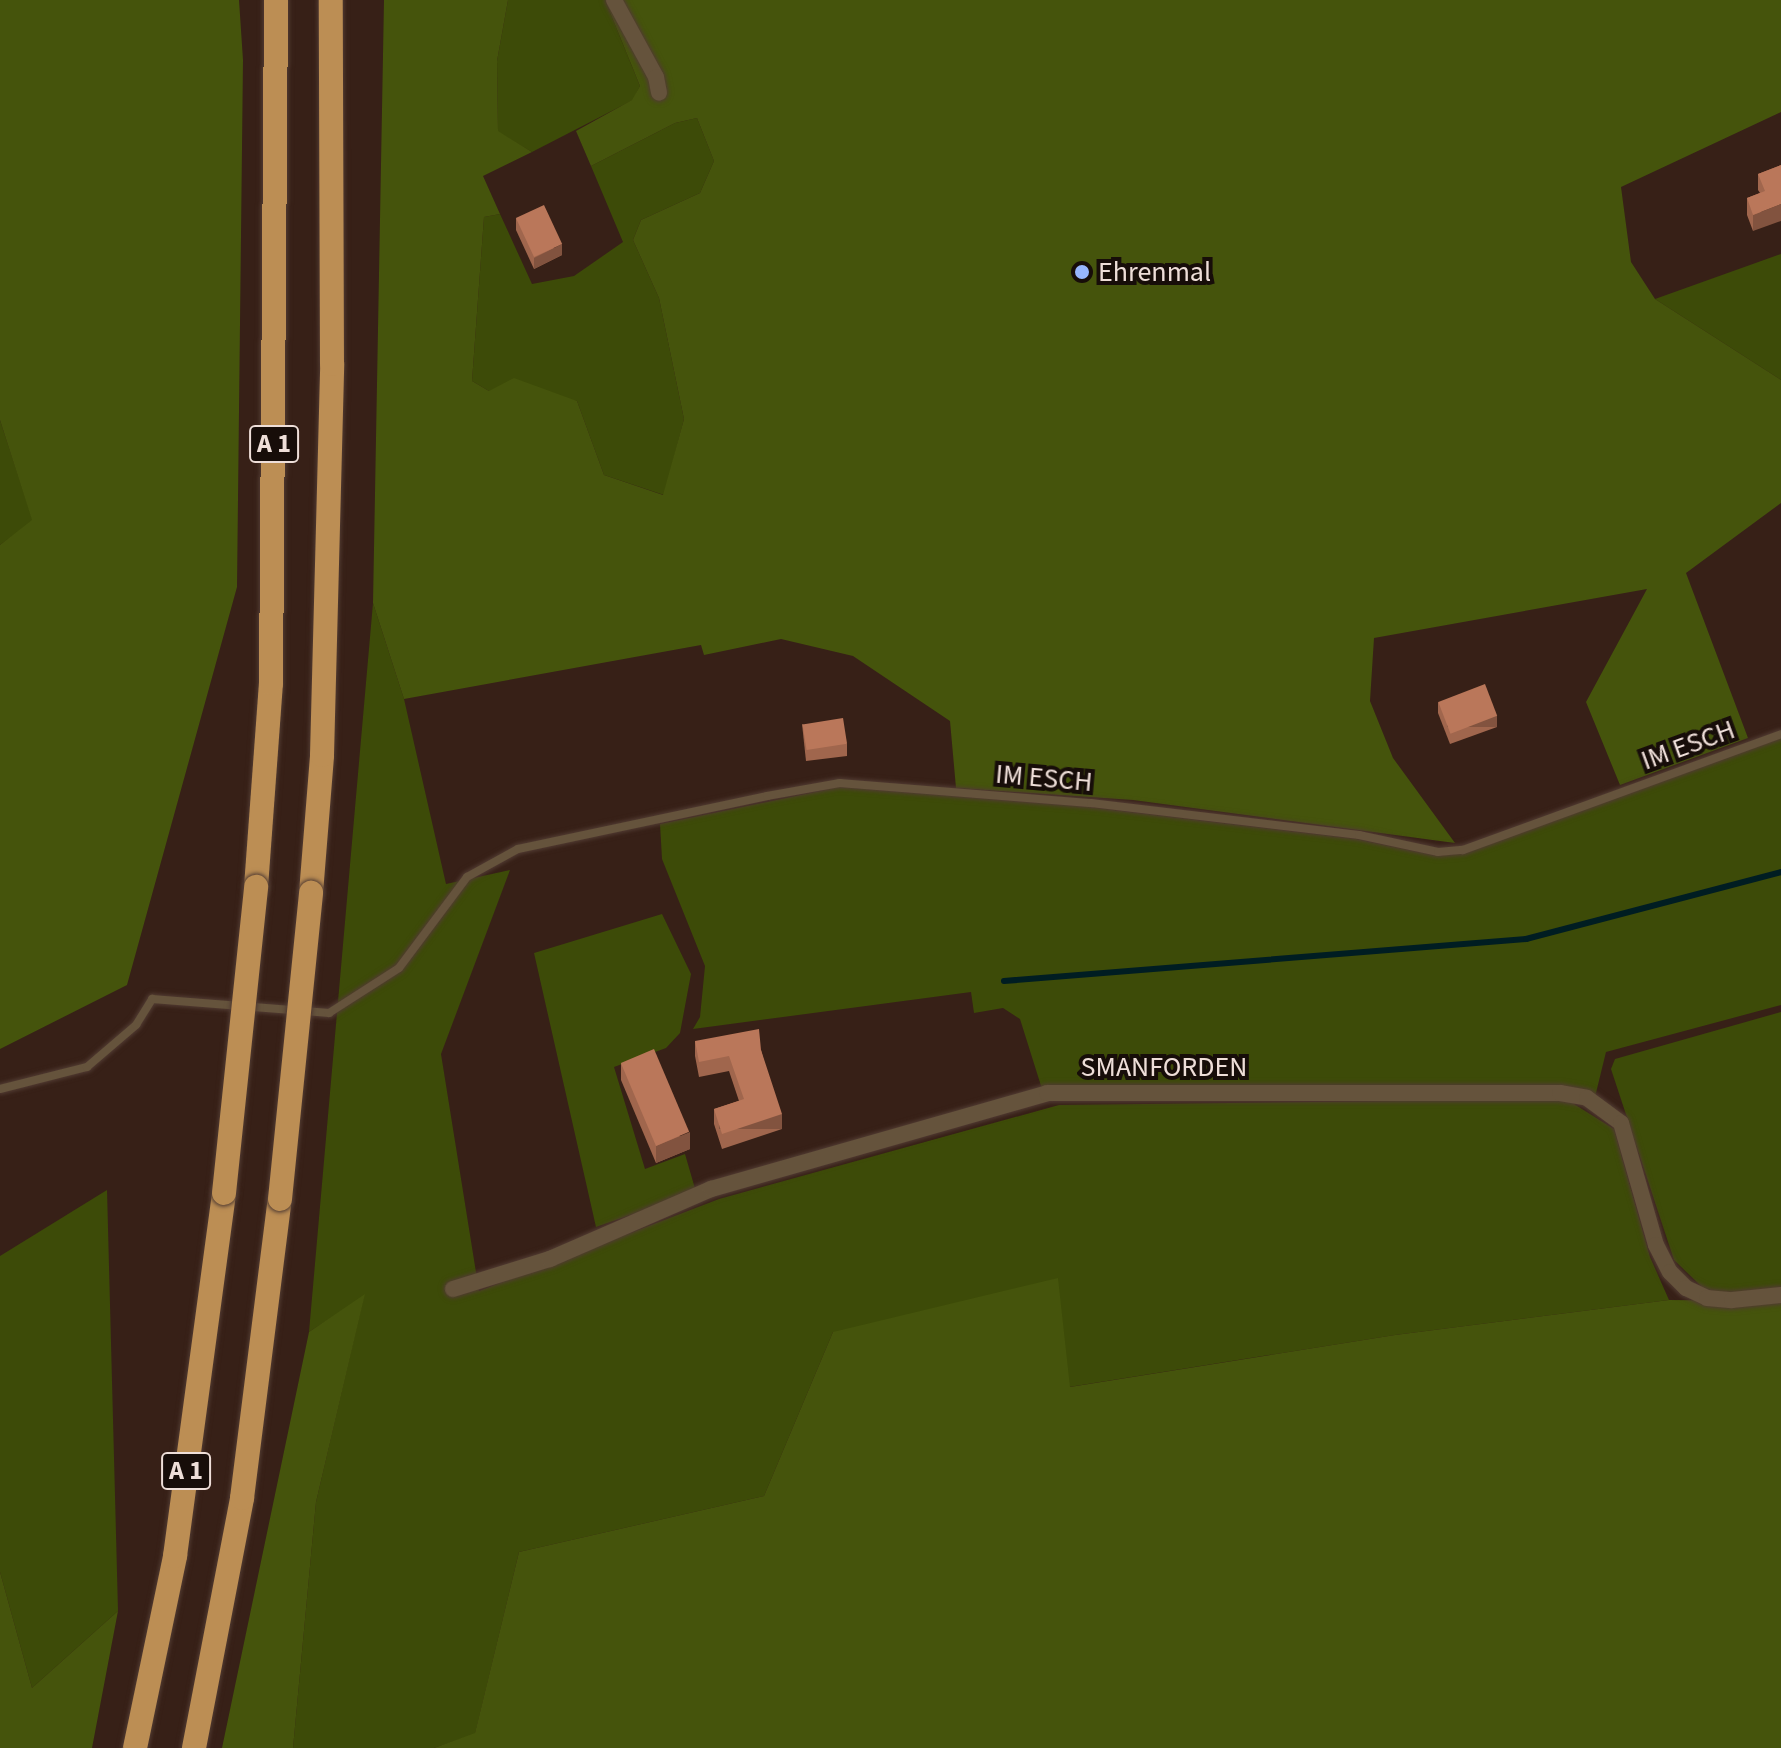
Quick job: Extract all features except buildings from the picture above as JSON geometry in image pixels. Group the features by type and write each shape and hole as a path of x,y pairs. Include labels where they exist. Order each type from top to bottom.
{"highway":[{"name":"A 1","path":"135,1748 175,1556 224,1193 256,887 271,683 276,0"},
{"name":"A 1","path":"194,1748 242,1498 280,1199 322,755 332,364 331,0"}],"street":[{"path":"614,0 656,77 659,93"},
{"name":"SMANFORDEN","path":"453,1289 550,1259 711,1189 1047,1093 1560,1093 1587,1098 1621,1123 1656,1245 1670,1272 1686,1288 1707,1298 1732,1300 1781,1295"}],"lane":[{"name":"IM ESCH","path":"0,1089 87,1067 136,1025 152,999 329,1013 351,1004 399,968 467,877 518,849 767,796 840,783 1091,803 1359,835 1438,852 1463,850 1781,734"}],"green space":[{"path":"0,0 239,0 243,60 237,587 127,985 0,1049 0,545 32,520 0,420"},
{"path":"384,0 508,0 497,61 498,131 532,152 483,176 500,214 484,217 472,381 489,391 514,378 577,401 604,475 663,495 684,419 659,298 633,240 641,220 700,193 714,161 697,118 675,123 591,166 576,131 632,100 640,86 605,0 1781,0 1781,112 1621,187 1631,262 1655,299 1781,380 1781,503 1686,573 1748,738 1620,785 1586,702 1647,589 1374,638 1370,701 1393,758 1455,843 1133,800 956,788 950,721 853,656 781,639 704,655 701,645 404,699 373,603"},
{"path":"508,0 605,0 640,86 633,100 532,152 498,132 497,61"},
{"path":"697,118 714,161 700,193 641,220 633,240 659,298 684,419 664,495 604,475 577,401 489,391 472,381 484,217 500,214 532,284 574,276 623,242 591,166 675,123"},
{"path":"1781,254 1781,380 1655,299"},
{"path":"0,420 33,521 0,545"},
{"path":"373,603 404,699 446,884 510,870 441,1054 479,1291 719,1199 1059,1105 1566,1099 1614,1129 1650,1257 1669,1300 1395,1335 1069,1387 833,1332 764,1496 519,1552 475,1734 434,1748 293,1748 316,1502 364,1296 309,1332"},
{"path":"1781,738 1781,1005 1606,1052 1595,1097 1042,1089 1020,1019 1003,1008 974,1013 971,992 693,1029 700,1017 705,966 662,859 660,824 839,787 1088,807 1356,839 1437,856 1464,853"},
{"path":"662,914 691,974 680,1033 666,1048 614,1067 645,1169 685,1154 696,1192 596,1227 534,953"},
{"path":"1781,1012 1781,1288 1721,1294 1702,1287 1674,1260 1611,1069 1615,1059"},
{"path":"107,1190 118,1611 32,1688 0,1572 0,1256"},
{"path":"1058,1278 1070,1387 1395,1335 1669,1300 1781,1301 1781,1748 434,1748 475,1733 519,1552 764,1496 833,1332"},
{"path":"365,1294 316,1502 293,1748 222,1748 309,1332"},
{"path":"0,1572 32,1688 118,1611 92,1748 0,1748"}],"waterway":[{"path":"1004,981 1526,939 1781,872"}],"place":[{"name":"Ehrenmal","path":"1082,272"}]}
